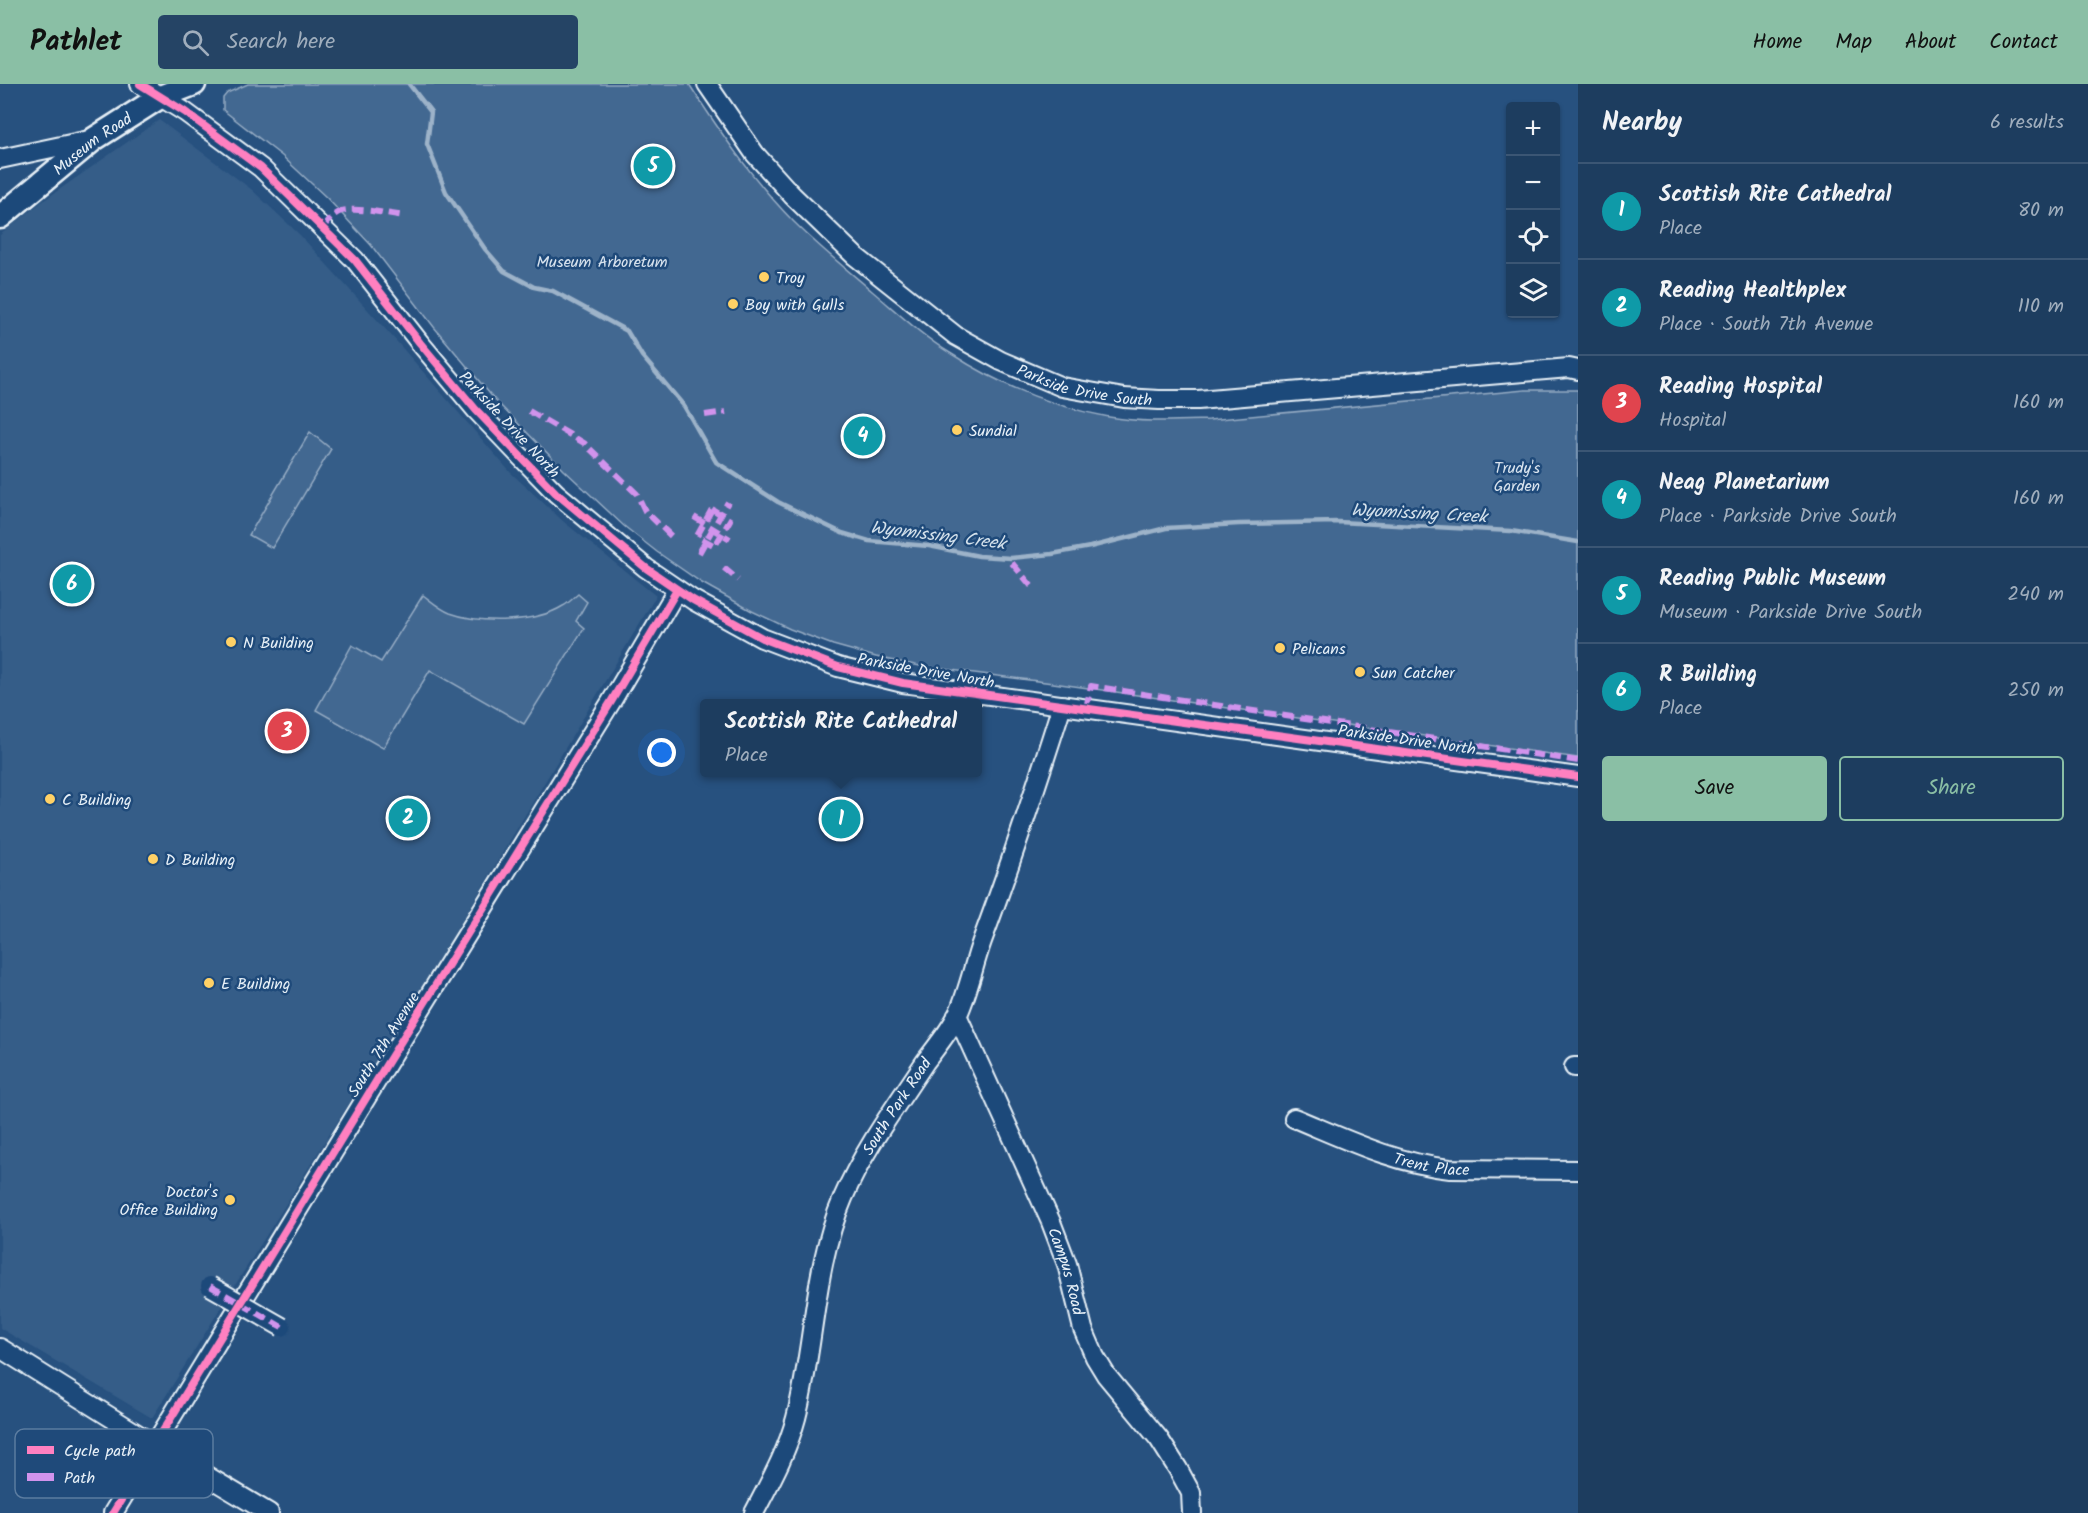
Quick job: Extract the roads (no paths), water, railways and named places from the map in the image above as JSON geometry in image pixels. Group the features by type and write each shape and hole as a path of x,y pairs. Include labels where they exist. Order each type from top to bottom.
{"main road":[{"name":"Museum Road","path":"0,217 94,139 160,97 194,84"}],"street":[{"name":"Parkside Drive North","path":"140,84 185,112 261,168 355,260 476,410 556,493 646,568 677,590 762,638 801,655 838,667 903,682 1578,777"},
{"name":"Parkside Drive South","path":"707,84 755,154 792,195 855,256 956,336 1001,361 1062,387 1124,398 1198,399 1575,366"},
{"path":"0,159 94,139"},
{"name":"South 7th Avenue","path":"165,1429 605,712 677,590"},
{"name":"South Park Road","path":"754,1513 780,1463 793,1431 801,1395 819,1275 843,1198 862,1158 957,1015 1018,841 1062,705"},
{"name":"Campus Road","path":"957,1015 1051,1222 1067,1264 1083,1329 1095,1357 1106,1375 1159,1439 1178,1469 1191,1493 1192,1513"},
{"name":"Trent Place","path":"1294,1118 1384,1155 1432,1167 1578,1170"},
{"path":"210,1286 282,1327"},
{"path":"0,1348 129,1429"},
{"path":"213,1480 268,1513"},
{"name":"South 7th Avenue","path":"113,1513 122,1498"}],"waterway":[{"name":"Wyomissing Creek","path":"409,84 431,112 427,144 446,192 485,249 504,271 534,287 553,291 627,331 642,356 684,406 716,462 778,502 842,533 869,541 929,546 979,556 1011,558 1090,547 1166,528 1239,524 1338,522 1511,531 1578,542"}],"place":[{"name":"Reading Public Museum","path":"653,166"},
{"name":"Troy","path":"764,277"},
{"name":"Boy with Gulls","path":"733,304"},
{"name":"Sundial","path":"957,430"},
{"name":"Neag Planetarium","path":"863,436"},
{"name":"R Building","path":"72,584"},
{"name":"N Building","path":"231,642"},
{"name":"Pelicans","path":"1280,648"},
{"name":"Sun Catcher","path":"1360,672"},
{"name":"Reading Hospital","path":"287,731"},
{"name":"C Building","path":"50,799"},
{"name":"Reading Healthplex","path":"408,818"},
{"name":"Scottish Rite Cathedral","path":"841,819"},
{"name":"D Building","path":"153,859"},
{"name":"E Building","path":"209,983"},
{"name":"Doctor's Office Building","path":"230,1200"}],"park label":[{"name":"Museum Arboretum","path":"602,261"},
{"name":"Trudy's Garden","path":"1517,476"}]}
